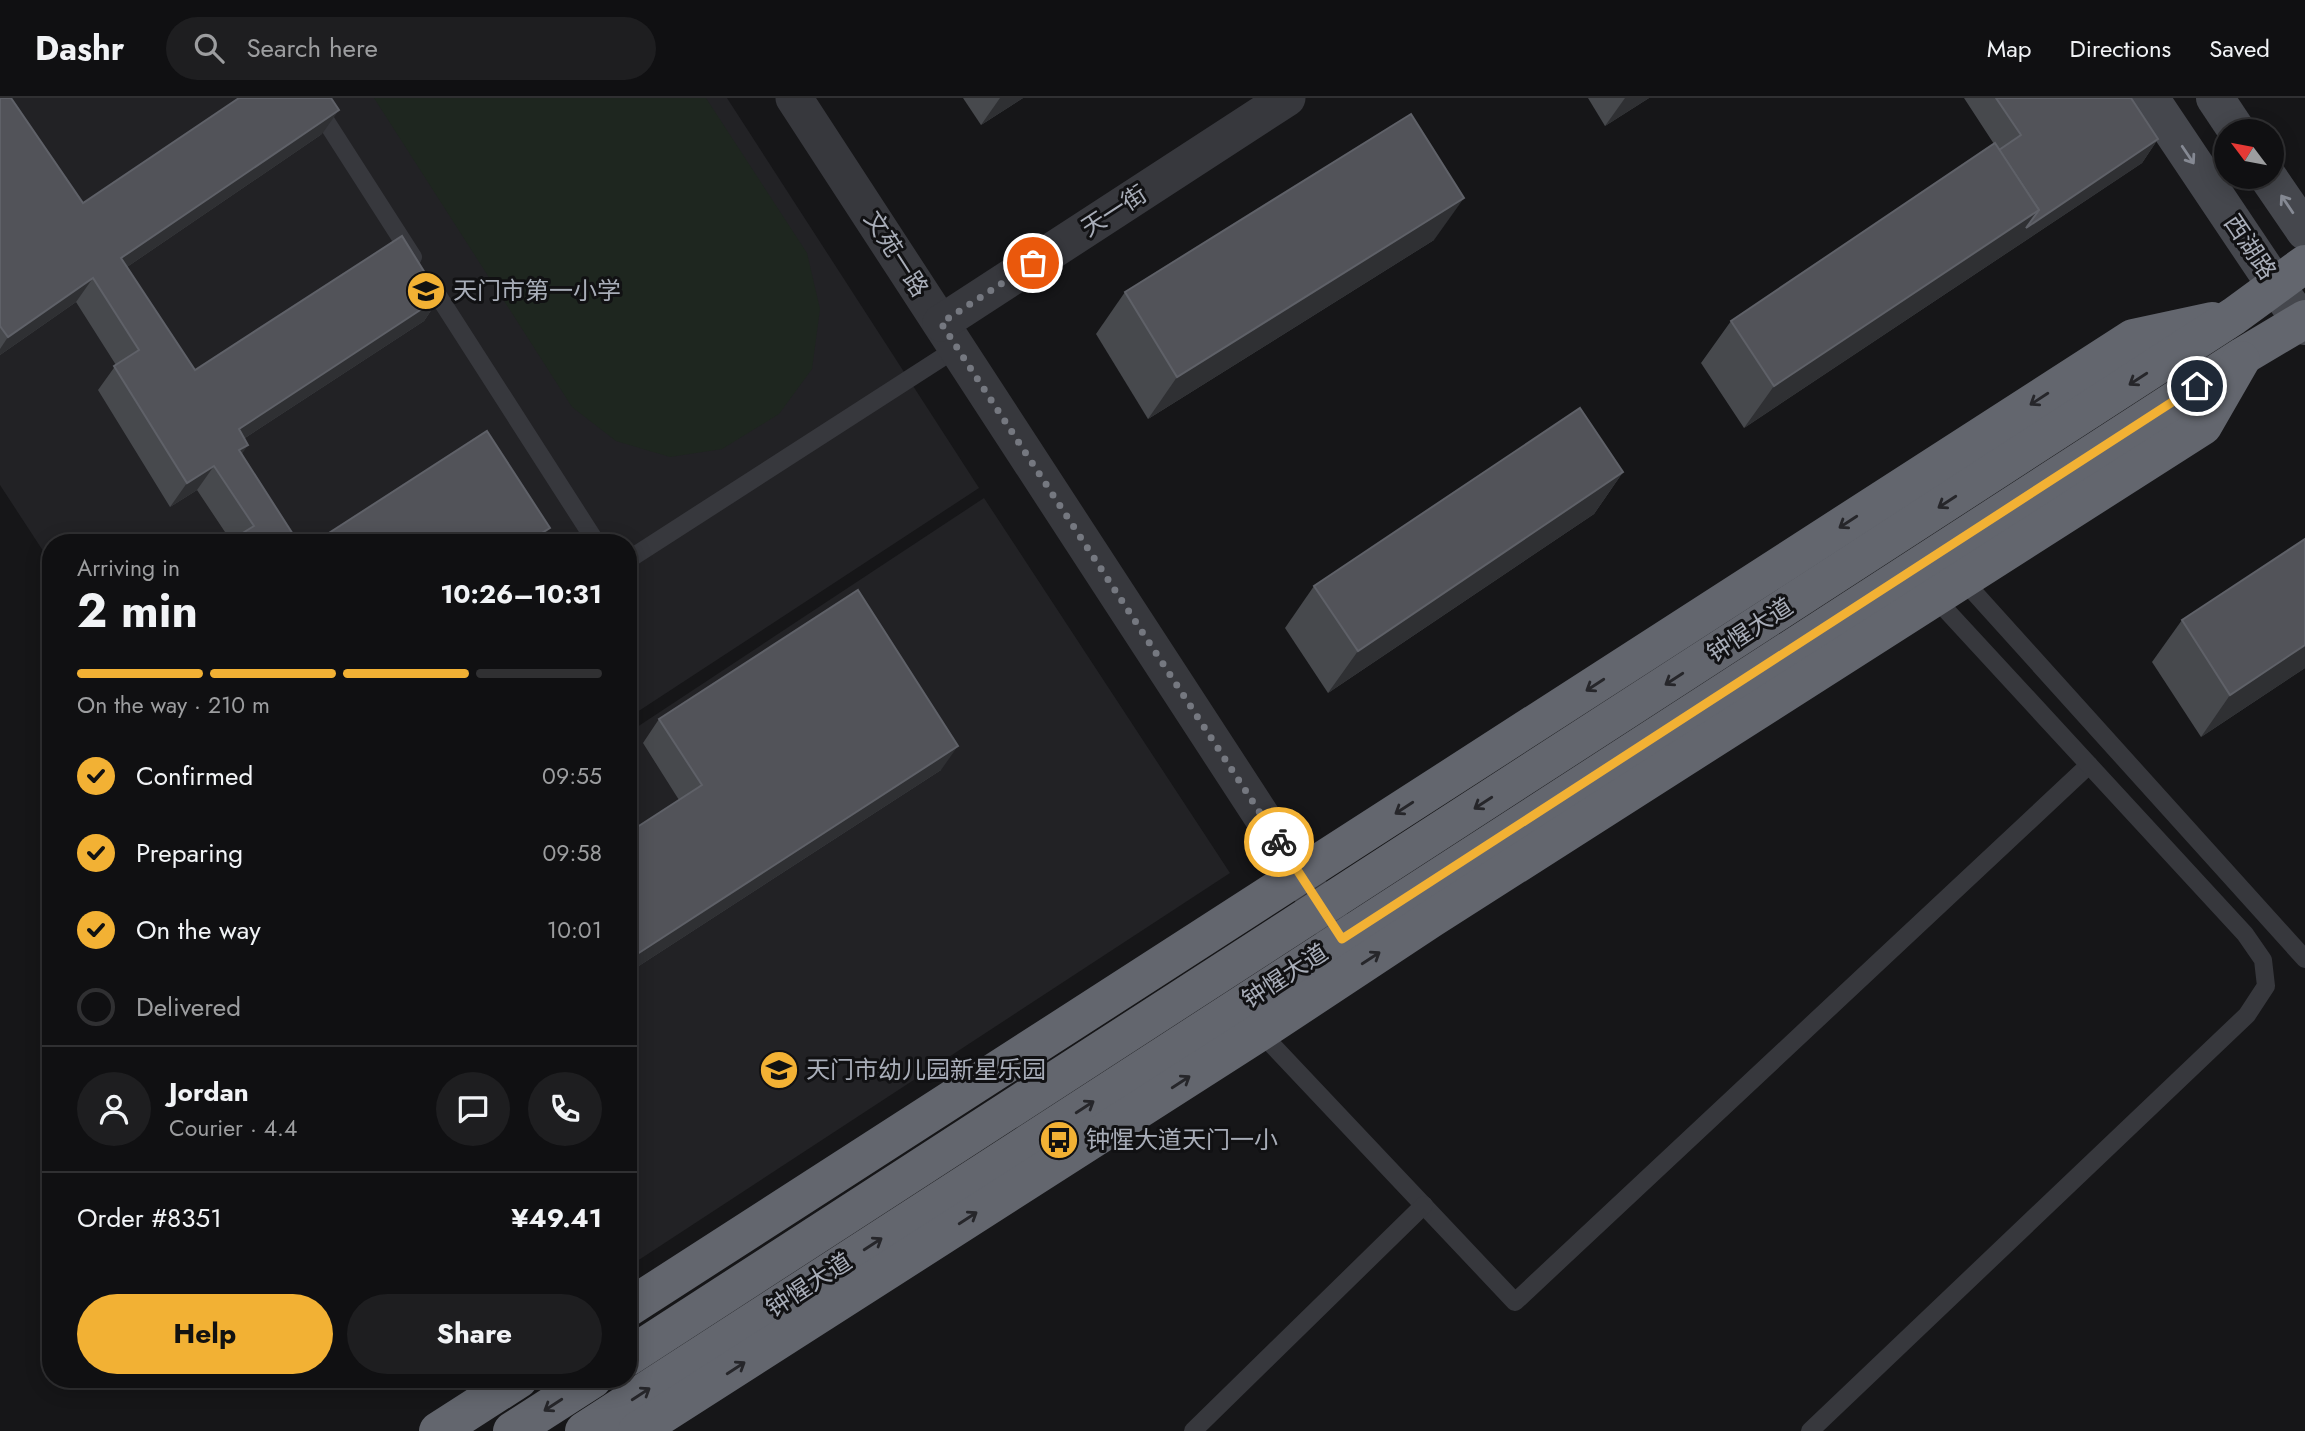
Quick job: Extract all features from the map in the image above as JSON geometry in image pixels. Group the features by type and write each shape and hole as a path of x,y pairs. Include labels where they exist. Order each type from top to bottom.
{"highway":[{"name":"钟惺大道","path":"637,1351 2234,316 2290,275"},
{"path":"637,1302 2133,338 2234,316"},
{"name":"钟惺大道","path":"584,1431 2243,356 2304,322"},
{"path":"637,1431 2203,426 2243,356"},
{"path":"438,1431 505,1388"},
{"path":"512,1431 579,1388"}],"main road":[{"name":"西湖路","path":"2150,98 2290,275 2304,322"},
{"path":"2215,98 2229,119"},
{"path":"2276,189 2305,231"}],"street":[{"name":"文苑一路","path":"794,98 1342,939"},
{"name":"天一街","path":"949,335 1287,98"}],"lane":[{"path":"311,98 591,534"},
{"path":"637,555 949,335"},
{"path":"1810,1431 2247,1015 2266,986 2263,960 2245,934 2090,765 1949,589"},
{"path":"1949,589 2305,959"},
{"path":"1259,1031 1515,1302 2090,765"},
{"path":"1193,1431 1424,1205"}],"shaded area":[{"name":"天门市第一小学","path":"0,98 727,98 979,488 637,712 637,534 42,534 42,549 0,485"},
{"path":"374,98 706,98 807,253 820,309 812,369 779,414 722,449 670,457 616,441 572,407"},
{"name":"天门市幼儿园新星乐园","path":"984,498 1230,873 637,1261 637,727"}],"building":[{"path":"0,98 11,98 83,203 239,98 331,98 339,110 121,258 195,370 402,236 440,297 239,429 248,445 239,450 293,534 241,534 254,526 214,466 187,483 114,366 139,350 93,278 8,337 0,326"},
{"path":"1996,98 2131,98 2158,139 2026,228 2039,210 1999,150 2021,135"},
{"path":"1411,114 1464,198 1177,377 1125,292"},
{"path":"1995,143 2039,210 1774,386 1731,321"},
{"path":"1580,408 1623,472 1358,651 1314,586"},
{"path":"487,431 550,528 540,534 327,534"},
{"path":"2305,539 2305,645 2230,695 2182,620"},
{"path":"858,590 958,746 637,954 637,827 702,785 659,719"}],"way so far":[{"path":"1033,263 941,323 1279,842"}],"place":[{"name":"天门市第一小学","path":"426,291"},
{"name":"天门市幼儿园新星乐园","path":"779,1070"},
{"name":"钟惺大道天门一小","path":"1059,1140"}],"route":[{"path":"1279,842 1342,939 2197,386"}]}
